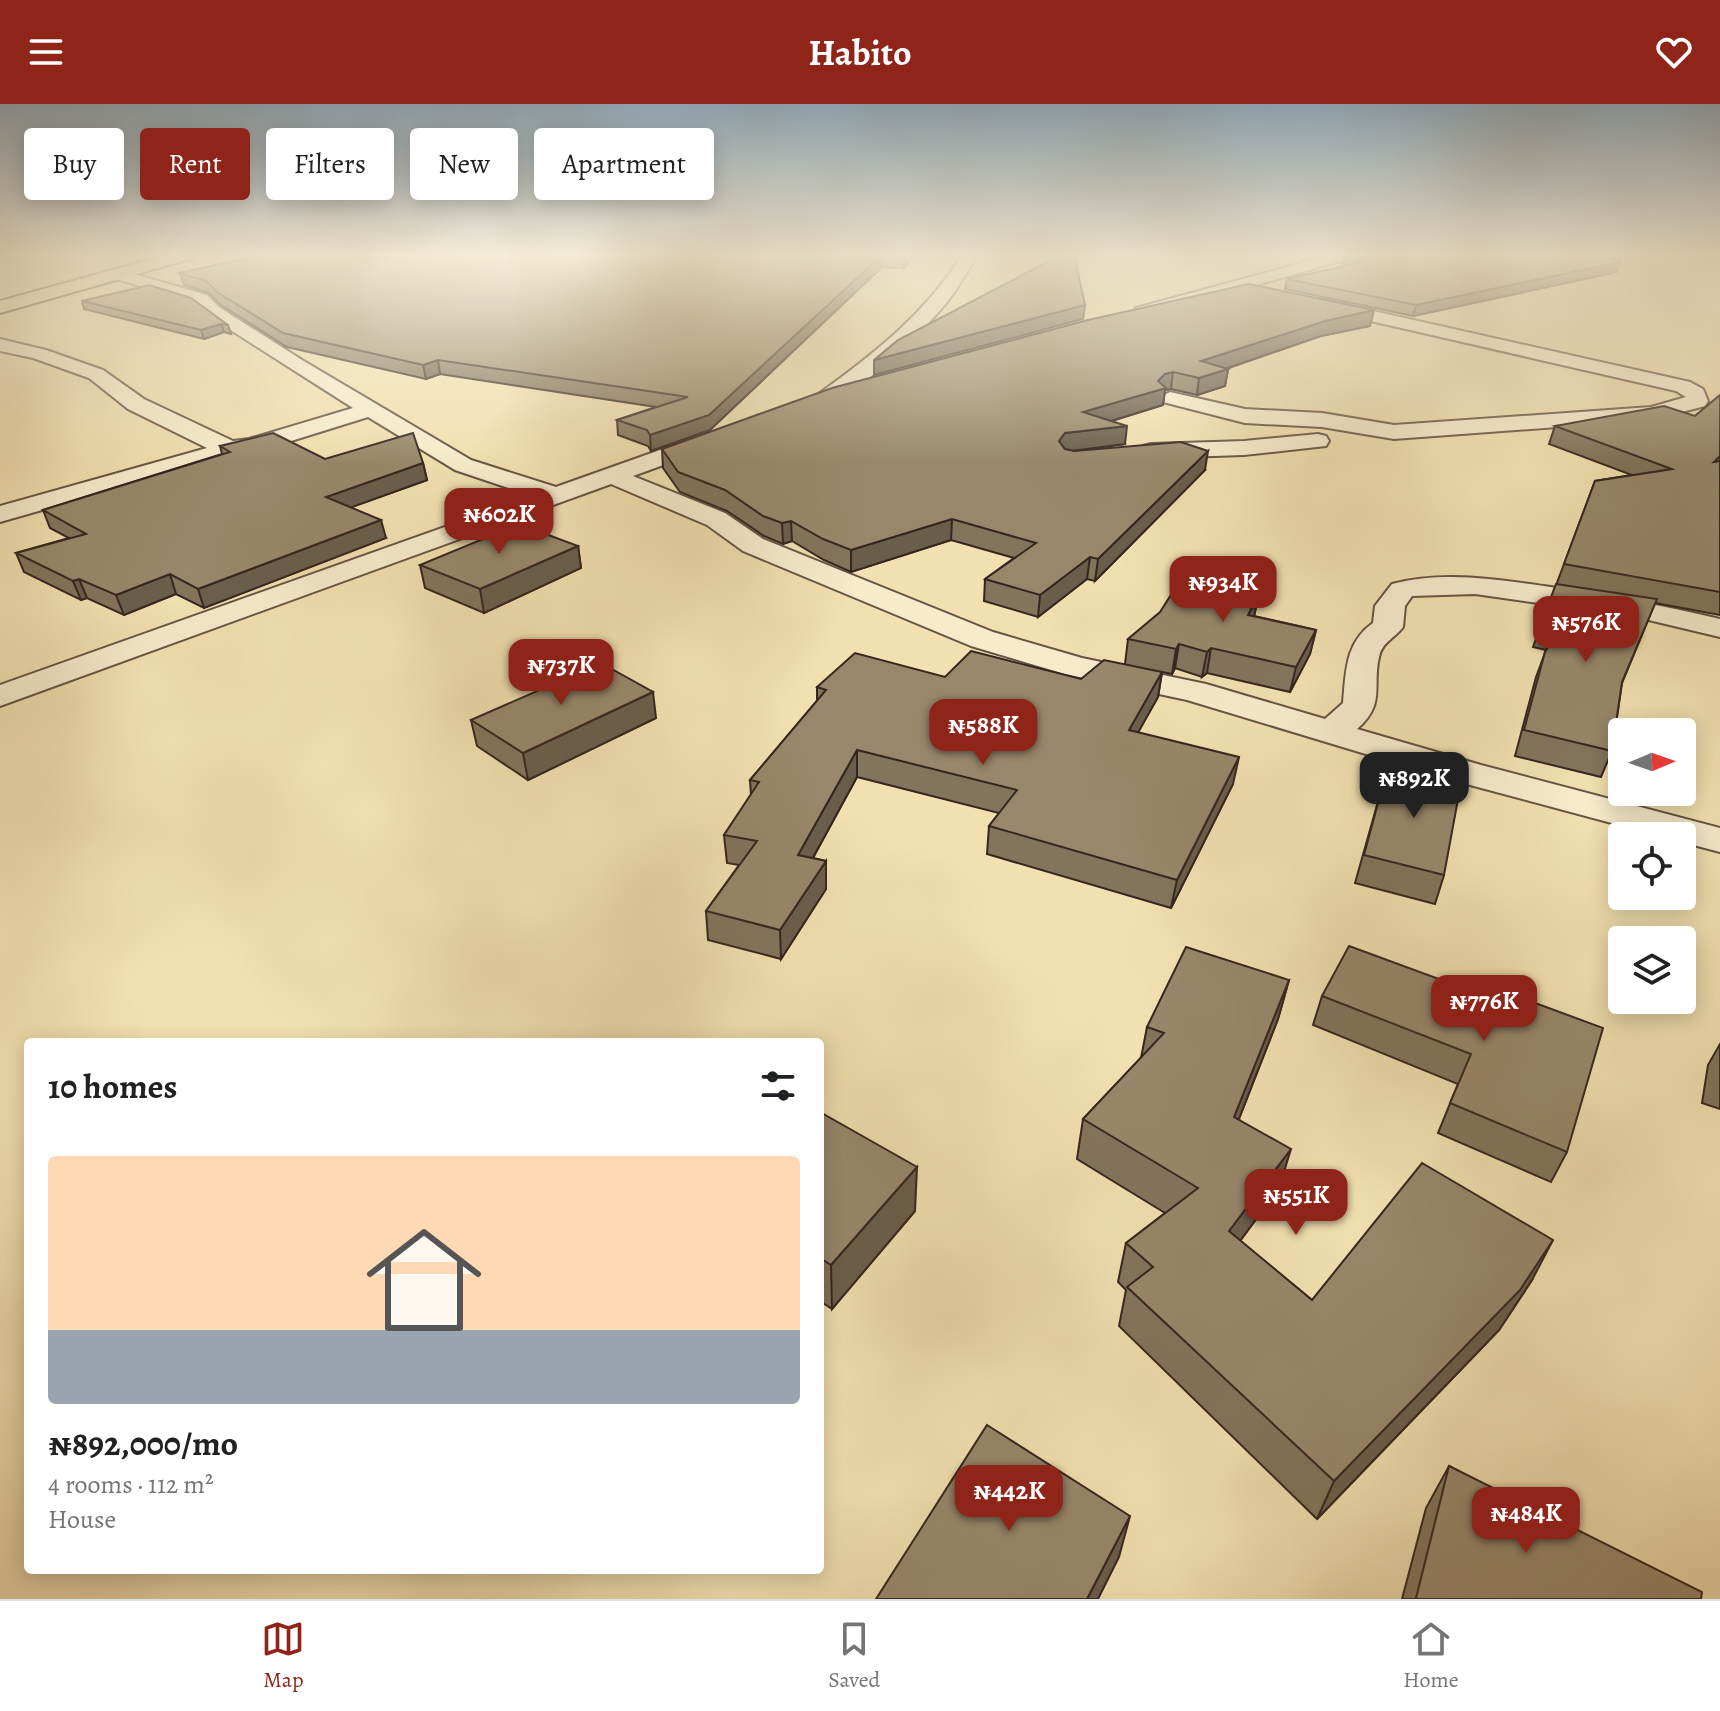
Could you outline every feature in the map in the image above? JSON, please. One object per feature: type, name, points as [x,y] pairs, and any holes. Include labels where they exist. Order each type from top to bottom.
[{"type":"street","points":[[233,324],[368,410],[463,465],[556,495]]},
{"type":"street","points":[[824,399],[890,352],[919,324]]},
{"type":"street","points":[[1127,452],[1244,448],[1394,432],[1652,413],[1697,401],[1696,393],[1683,386],[1411,324]]},
{"type":"street","points":[[1427,327],[1432,324]]},
{"type":"street","points":[[0,345],[39,354],[96,374],[136,404],[219,445],[233,448]]},
{"type":"street","points":[[798,409],[882,383]]},
{"type":"street","points":[[1170,398],[1245,416],[1322,420],[1394,432]]},
{"type":"street","points":[[0,514],[233,448],[251,446],[368,410]]},
{"type":"street","points":[[0,696],[732,433]]},
{"type":"street","points":[[610,475],[716,519],[753,545],[982,639],[1076,667],[1194,691],[1468,773],[1720,840]]},
{"type":"street","points":[[1330,732],[1349,718],[1360,704],[1363,657],[1371,639],[1388,627],[1390,606],[1402,590],[1420,586],[1475,585],[1636,608],[1720,628]]},
{"type":"building","points":[[175,324],[226,324],[228,325],[221,324],[201,330]]},
{"type":"building","points":[[268,324],[808,324],[709,415],[650,435],[647,430],[617,420],[688,397],[438,360],[423,365],[283,333]]},
{"type":"building","points":[[929,324],[1013,324],[874,360],[898,340]]},
{"type":"building","points":[[1074,324],[1316,324],[1201,361],[1228,369],[1199,378],[1173,372],[1165,374],[1158,381],[1166,388],[1083,412],[1127,426],[1065,433],[1059,441],[1065,449],[1074,451],[1181,442],[1208,451],[1098,559],[1090,557],[1040,595],[985,579],[1036,543],[952,519],[851,550],[791,521],[782,523],[763,516],[725,490],[678,472],[662,449],[832,388]]},
{"type":"building","points":[[1720,395],[1720,456],[1714,462],[1720,461],[1720,592],[1564,564],[1595,481],[1672,469],[1555,426],[1664,406],[1695,416]]},
{"type":"building","points":[[273,433],[325,459],[413,433],[423,463],[326,497],[381,520],[198,589],[170,574],[116,595],[79,579],[73,581],[16,553],[86,534],[43,510],[230,452],[220,446]]},
{"type":"building","points":[[519,524],[578,546],[480,589],[420,565]]},
{"type":"building","points":[[1220,562],[1225,565],[1214,585],[1259,593],[1248,615],[1316,630],[1296,667],[1211,648],[1207,652],[1179,644],[1176,649],[1128,639],[1160,612],[1181,579],[1197,582]]},
{"type":"building","points":[[1556,584],[1657,599],[1622,682],[1617,718],[1608,718],[1608,750],[1524,730],[1545,652],[1559,627],[1541,623]]},
{"type":"building","points":[[971,651],[1081,679],[1104,660],[1162,672],[1129,730],[1239,757],[1177,880],[989,826],[1017,790],[857,750],[798,855],[826,861],[780,930],[706,911],[757,841],[724,835],[759,782],[750,780],[826,690],[817,687],[855,653],[945,677]]},
{"type":"building","points":[[601,663],[653,692],[523,753],[471,720]]},
{"type":"building","points":[[1388,766],[1461,783],[1444,875],[1364,855]]},
{"type":"building","points":[[1349,946],[1493,999],[1497,989],[1603,1028],[1567,1152],[1450,1103],[1471,1054],[1322,996]]},
{"type":"building","points":[[1186,947],[1289,980],[1234,1117],[1291,1149],[1229,1231],[1312,1300],[1422,1163],[1553,1240],[1520,1290],[1334,1481],[1127,1287],[1153,1267],[1126,1243],[1198,1188],[1083,1119],[1164,1033],[1147,1027]]},
{"type":"building","points":[[824,1114],[917,1167],[831,1265],[824,1261]]},
{"type":"building","points":[[987,1425],[1130,1516],[1087,1599],[876,1599]]},
{"type":"building","points":[[1449,1466],[1702,1592],[1701,1599],[1416,1598]]}]
